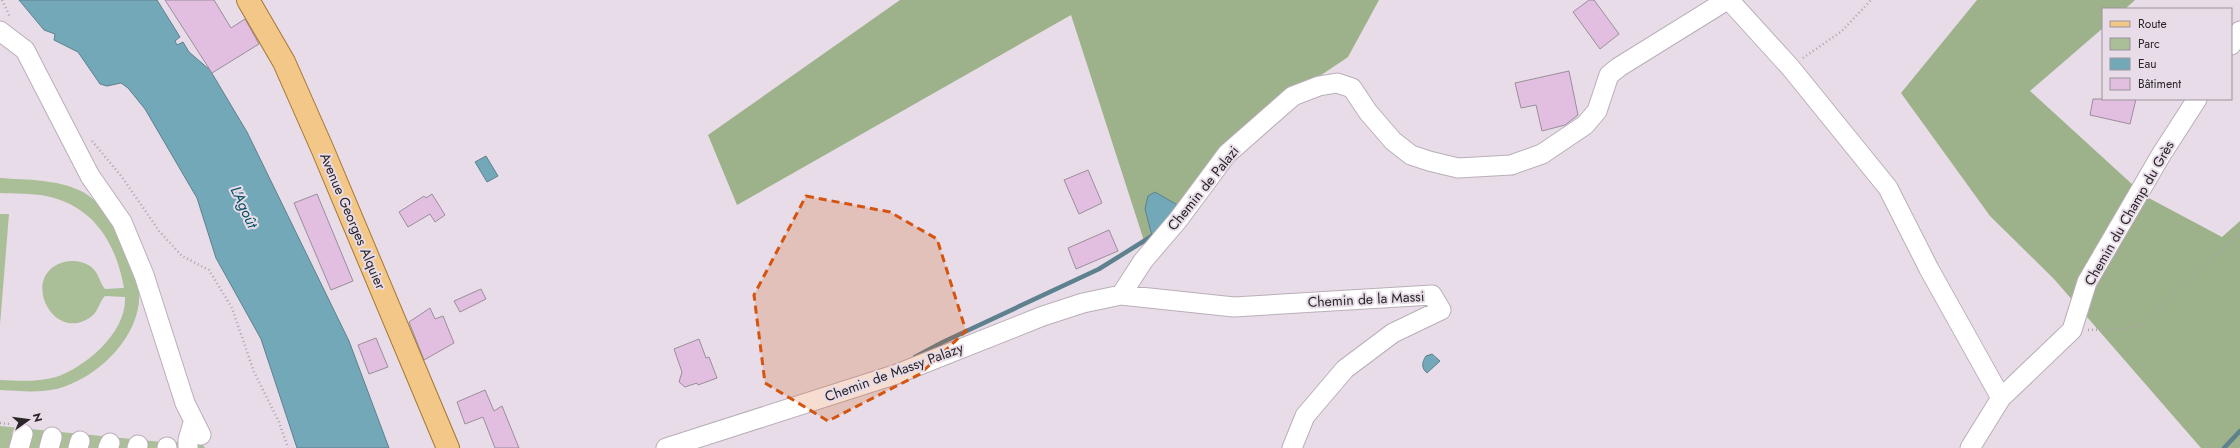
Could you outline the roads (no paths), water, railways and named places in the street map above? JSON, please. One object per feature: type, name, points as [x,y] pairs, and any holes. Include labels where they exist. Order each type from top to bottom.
[{"type":"main road","name":"Avenue Georges Alquier","points":[[248,0],[284,62],[319,141],[448,448]]},
{"type":"street","points":[[1728,0],[1790,67],[1888,188],[1929,269],[2001,398],[1970,448]]},
{"type":"street","name":"Chemin de Palazi","points":[[1121,295],[1147,256],[1178,220],[1227,154],[1293,96],[1320,86],[1337,83],[1352,88],[1368,112],[1393,141],[1412,155],[1429,162],[1458,168],[1511,165],[1542,154],[1585,125],[1597,111],[1609,75],[1728,0]]},
{"type":"street","points":[[0,31],[25,50],[90,176],[122,222],[144,275],[194,435]]},
{"type":"street","points":[[2232,43],[2240,31]]},
{"type":"street","name":"Chemin du Champ du Grès","points":[[2001,398],[2070,333],[2087,282],[2161,156],[2196,100]]},
{"type":"street","name":"Chemin de Massy Palazy","points":[[666,448],[897,374],[1042,316],[1084,303],[1121,295]]},
{"type":"street","name":"Chemin de la Massi","points":[[1121,295],[1234,307],[1432,295],[1441,310],[1393,333],[1345,369],[1305,416],[1292,448]]},
{"type":"water","name":"L'Agoût","points":[[19,0],[157,0],[180,37],[175,41],[177,45],[183,42],[189,52],[210,70],[247,132],[349,341],[389,448],[297,448],[261,339],[216,258],[197,198],[145,109],[128,88],[121,83],[107,86],[100,84],[78,52],[54,40],[55,34],[44,30]]},
{"type":"water","points":[[486,156],[498,176],[487,182],[475,162]]},
{"type":"water","points":[[1155,192],[1181,207],[1152,236],[1145,209],[1148,196]]},
{"type":"water","points":[[1432,354],[1440,361],[1427,373],[1423,367],[1423,363],[1426,356]]},
{"type":"waterway","points":[[915,357],[943,342],[1099,269],[1152,236]]},
{"type":"waterway","points":[[2224,448],[2240,431]]}]
